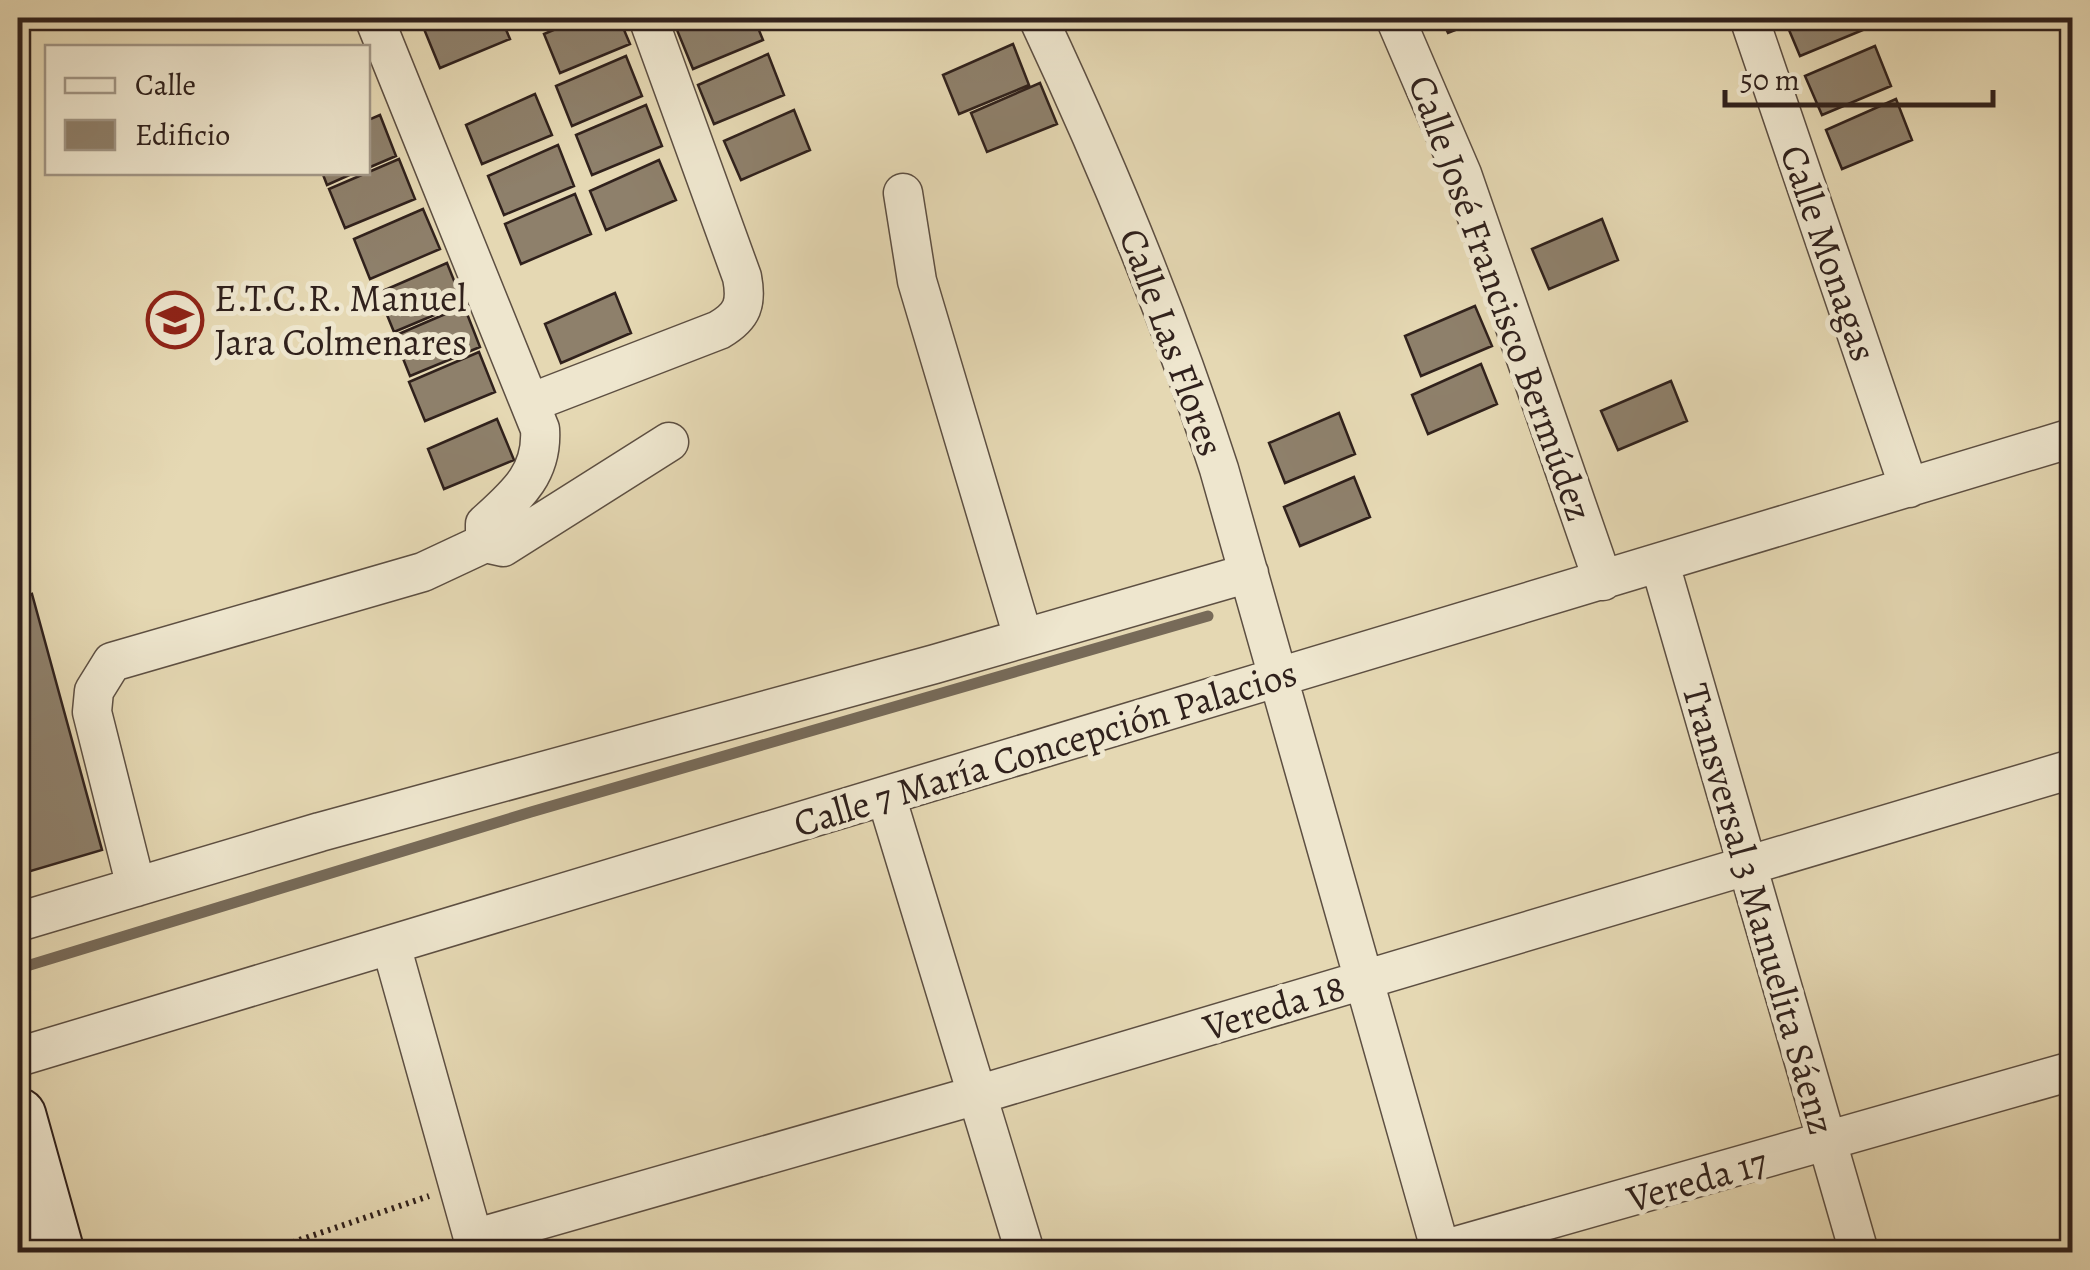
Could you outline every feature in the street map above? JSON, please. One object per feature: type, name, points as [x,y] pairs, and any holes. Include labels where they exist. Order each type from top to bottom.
[{"type":"street","points":[[374,18],[530,403],[542,450],[526,486],[485,524],[485,543]]},
{"type":"street","points":[[530,403],[718,330],[742,311],[746,298],[742,277],[648,18]]},
{"type":"street","name":"Calle Las Flores","points":[[1038,18],[1104,162],[1182,352],[1249,573],[1439,1252]]},
{"type":"street","name":"Calle José Francisco Bermúdez","points":[[1395,18],[1462,174],[1603,581]]},
{"type":"street","name":"Calle Monagas","points":[[1749,18],[1909,488]]},
{"type":"street","points":[[903,193],[918,281],[1023,637]]},
{"type":"street","name":"Calle 7 María Concepción Palacios","points":[[18,1057],[2072,438]]},
{"type":"street","points":[[136,887],[92,712],[100,674],[112,662],[423,572],[485,543],[502,547],[669,442]]},
{"type":"street","name":"Transversal 3 Manuelita Sáenz","points":[[1660,564],[1859,1252]]},
{"type":"street","points":[[18,922],[1249,573]]},
{"type":"street","name":"Vereda 18","points":[[475,1246],[2072,769]]},
{"type":"street","points":[[886,796],[1025,1252]]},
{"type":"street","points":[[391,946],[475,1246]]},
{"type":"street","name":"Vereda 17","points":[[1439,1252],[2072,1071]]},
{"type":"street","points":[[18,1116],[56,1252]]},
{"type":"path","points":[[264,1252],[458,1186]]},
{"type":"building","points":[[254,18],[285,18],[259,29]]},
{"type":"building","points":[[450,18],[501,18],[510,39],[440,68],[424,29]]},
{"type":"building","points":[[582,18],[619,18],[630,44],[560,73],[544,34]]},
{"type":"building","points":[[705,18],[754,18],[763,40],[693,69],[677,30]]},
{"type":"building","points":[[1441,18],[1486,18],[1448,33]]},
{"type":"building","points":[[1784,18],[1866,18],[1870,27],[1800,56]]},
{"type":"building","points":[[1013,44],[1029,85],[959,114],[943,75]]},
{"type":"building","points":[[1875,46],[1891,86],[1822,115],[1805,76]]},
{"type":"building","points":[[768,54],[784,95],[714,124],[698,85]]},
{"type":"building","points":[[626,56],[642,96],[572,126],[556,86]]},
{"type":"building","points":[[1040,83],[1057,124],[987,152],[971,113]]},
{"type":"building","points":[[535,94],[552,135],[482,164],[466,125]]},
{"type":"building","points":[[1896,99],[1912,140],[1842,169],[1826,130]]},
{"type":"building","points":[[646,105],[662,146],[592,175],[576,135]]},
{"type":"building","points":[[794,110],[810,150],[741,180],[724,141]]},
{"type":"building","points":[[380,115],[396,156],[370,167],[370,119]]},
{"type":"building","points":[[558,145],[574,186],[504,215],[488,176]]},
{"type":"building","points":[[399,159],[415,199],[345,228],[329,189],[370,175],[370,171]]},
{"type":"building","points":[[659,160],[676,200],[606,230],[590,191]]},
{"type":"building","points":[[323,175],[349,175],[327,185]]},
{"type":"building","points":[[575,194],[591,234],[521,264],[505,224]]},
{"type":"building","points":[[423,209],[440,249],[370,279],[354,239]]},
{"type":"building","points":[[1602,219],[1618,260],[1549,289],[1532,249]]},
{"type":"building","points":[[447,263],[463,303],[394,332],[378,293]]},
{"type":"building","points":[[615,293],[631,333],[561,363],[545,324]]},
{"type":"building","points":[[464,306],[480,347],[410,376],[394,336]]},
{"type":"building","points":[[1475,306],[1492,346],[1421,376],[1405,336]]},
{"type":"building","points":[[479,352],[495,392],[425,421],[409,382]]},
{"type":"building","points":[[1481,364],[1497,404],[1428,434],[1412,395]]},
{"type":"building","points":[[1671,381],[1687,421],[1618,450],[1601,411]]},
{"type":"building","points":[[1339,413],[1355,454],[1285,483],[1269,443]]},
{"type":"building","points":[[497,419],[514,460],[444,489],[428,449]]},
{"type":"building","points":[[1354,477],[1370,517],[1300,546],[1284,507]]},
{"type":"building","points":[[32,594],[102,850],[24,873],[18,850],[18,599]]},
{"type":"waterway","points":[[30,965],[531,812],[1208,616]]},
{"type":"place","name":"E.T.C.R. Manuel Jara Colmenares","points":[[175,320]]}]
